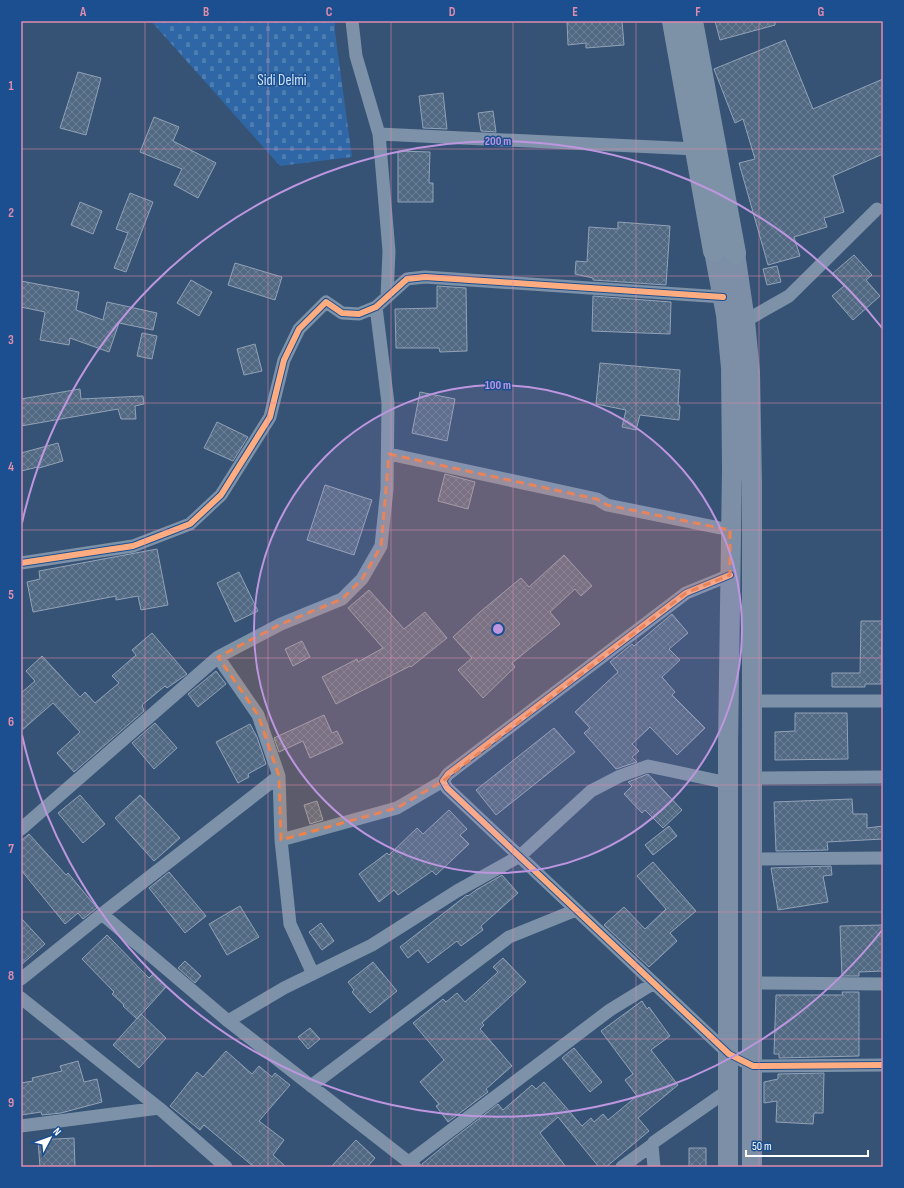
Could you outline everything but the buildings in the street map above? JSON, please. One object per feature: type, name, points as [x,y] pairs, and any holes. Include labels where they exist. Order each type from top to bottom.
[{"type":"highway","points":[[673,21],[696,150],[725,252]]},
{"type":"highway","points":[[692,21],[725,252]]},
{"type":"main road","points":[[725,252],[723,297],[731,368],[728,783],[728,1167]]},
{"type":"main road","points":[[725,252],[745,321],[750,372],[752,483],[753,858],[752,1167]]},
{"type":"street","points":[[352,21],[356,56],[379,134],[389,251],[387,297]]},
{"type":"street","points":[[379,134],[696,150]]},
{"type":"street","points":[[745,321],[789,296],[877,209]]},
{"type":"street","points":[[21,563],[133,546],[190,524],[221,495],[270,417],[284,360],[299,329],[326,302],[342,313],[359,314],[376,307],[407,279],[425,276],[723,297]]},
{"type":"street","points":[[21,829],[218,657],[281,624],[342,599],[362,578],[381,546],[389,454],[388,403],[376,307]]},
{"type":"street","points":[[389,454],[597,499],[607,505],[730,530]]},
{"type":"street","points":[[281,840],[397,808],[443,781],[448,774],[686,593],[730,575]]},
{"type":"street","points":[[218,657],[258,715],[279,776],[281,840],[290,924],[313,974]]},
{"type":"street","points":[[752,701],[883,700]]},
{"type":"street","points":[[228,1021],[284,988],[372,945],[457,891],[520,856],[591,791],[620,776],[648,766],[728,783]]},
{"type":"street","points":[[21,979],[279,776]]},
{"type":"street","points":[[752,778],[883,777]]},
{"type":"street","points":[[443,781],[447,788],[729,1054],[753,1066],[883,1065]]},
{"type":"street","points":[[753,858],[883,858]]},
{"type":"street","points":[[311,1086],[509,937],[576,910]]},
{"type":"street","points":[[102,914],[228,1021],[412,1165],[610,1010],[654,983]]},
{"type":"street","points":[[753,983],[883,984]]},
{"type":"street","points":[[21,998],[159,1108],[226,1167]]},
{"type":"street","points":[[622,1167],[727,1091]]},
{"type":"street","points":[[21,1126],[159,1108]]},
{"type":"street","points":[[652,1145],[654,1167]]},
{"type":"highlighted area","points":[[389,454],[597,499],[607,505],[730,530],[730,575],[686,593],[443,781],[397,808],[281,840],[279,776],[258,715],[218,657],[281,624],[342,599],[362,579],[381,546]]},
{"type":"green space","name":"Sidi Delmi","points":[[151,21],[335,21],[335,32],[352,157],[280,166]]},
{"type":"cycle path","points":[[21,563],[133,546],[190,524],[221,495],[270,417],[284,360],[299,329],[326,302],[342,313],[359,314],[376,307],[407,279],[425,277],[723,297]]},
{"type":"cycle path","points":[[730,575],[686,593],[448,774],[443,781],[447,788],[729,1054],[753,1066],[883,1065]]}]
